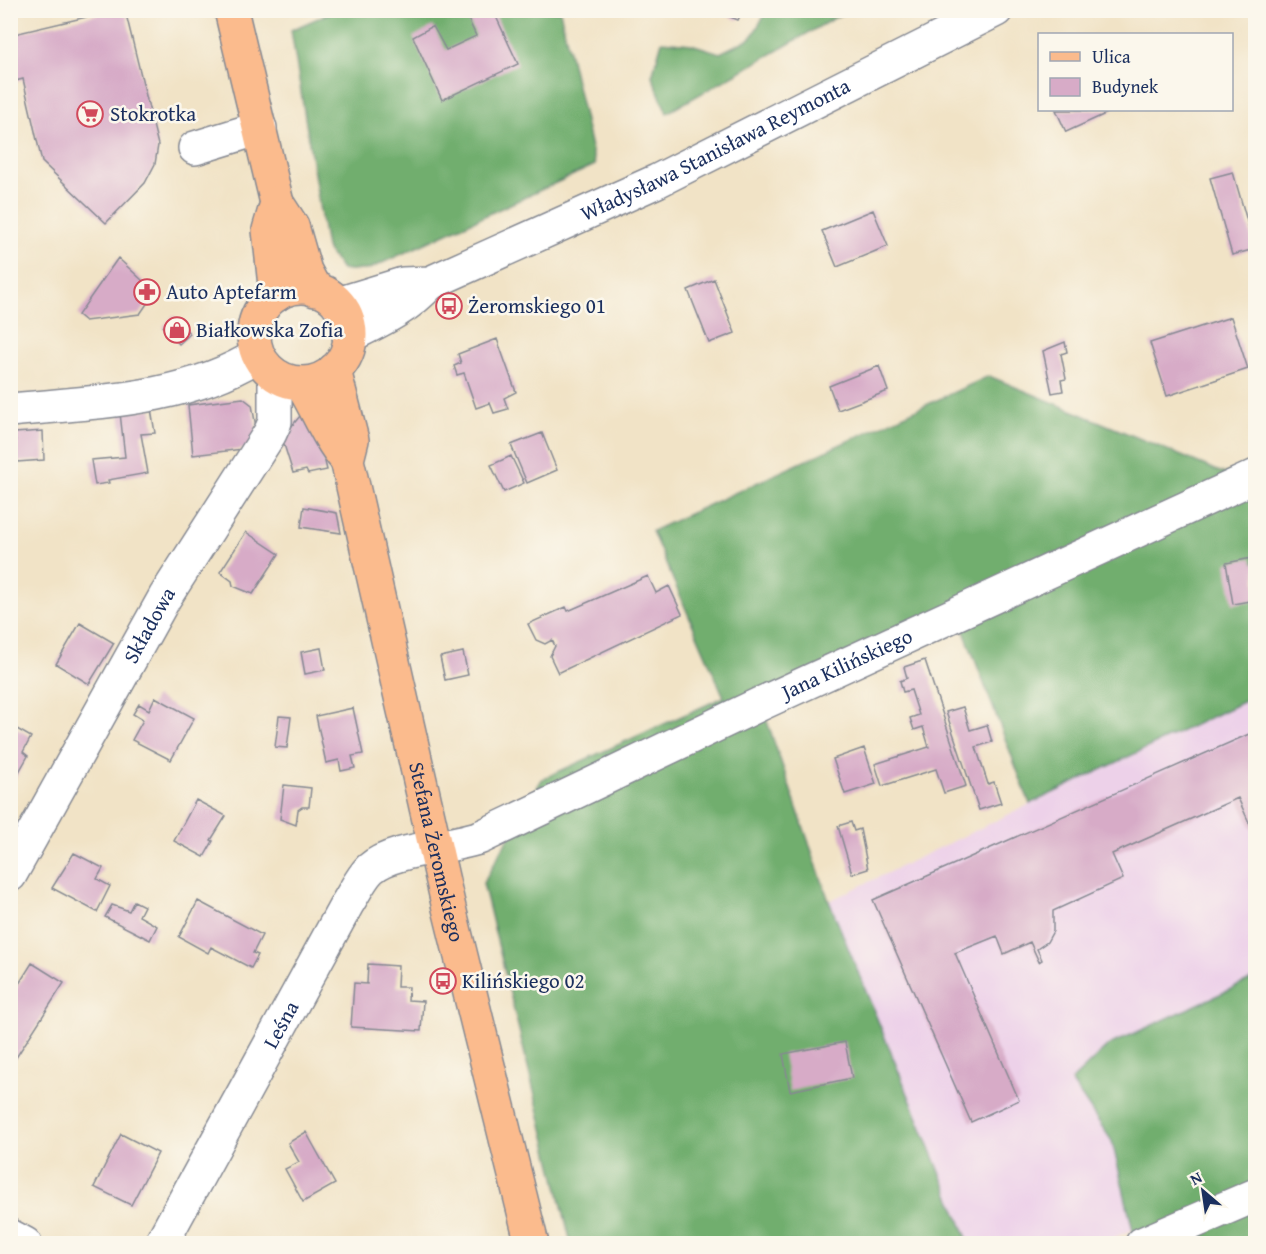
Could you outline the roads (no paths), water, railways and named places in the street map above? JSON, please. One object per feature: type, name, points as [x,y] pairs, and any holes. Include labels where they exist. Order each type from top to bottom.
[{"type":"main road","points":[[231,10],[277,203],[292,226],[305,271],[345,316],[349,336],[345,356],[327,376],[278,371],[254,328],[266,304],[276,295],[295,288],[327,297]]},
{"type":"main road","points":[[276,295],[269,230],[277,203]]},
{"type":"main road","name":"Stefana Żeromskiego","points":[[334,370],[352,440],[347,460],[464,969],[532,1244]]},
{"type":"main road","name":"Stefana Żeromskiego","points":[[278,371],[319,411],[334,446],[347,460]]},
{"type":"street","name":"Władysława Stanisława Reymonta","points":[[327,297],[403,284],[430,283],[657,181],[996,10]]},
{"type":"street","points":[[195,148],[260,128]]},
{"type":"street","name":"Władysława Stanisława Reymonta","points":[[349,336],[384,319],[416,299],[430,283]]},
{"type":"street","points":[[10,410],[149,394],[203,382],[278,371]]},
{"type":"street","name":"Składowa","points":[[10,875],[165,597],[270,433],[275,422],[278,371]]},
{"type":"street","name":"Jana Kilińskiego","points":[[437,848],[481,837],[781,694],[1256,476]]},
{"type":"street","name":"Leśna","points":[[161,1244],[347,904],[368,871],[392,857],[437,848]]},
{"type":"street","points":[[1142,1244],[1256,1195]]},
{"type":"street","points":[[10,1236],[25,1244]]},
{"type":"place","name":"Stokrotka","points":[[90,114]]},
{"type":"place","name":"Auto Aptefarm","points":[[147,292]]},
{"type":"place","name":"Żeromskiego 01","points":[[449,306]]},
{"type":"place","name":"Białkowska Zofia","points":[[177,330]]},
{"type":"place","name":"Kilińskiego 02","points":[[443,981]]}]
